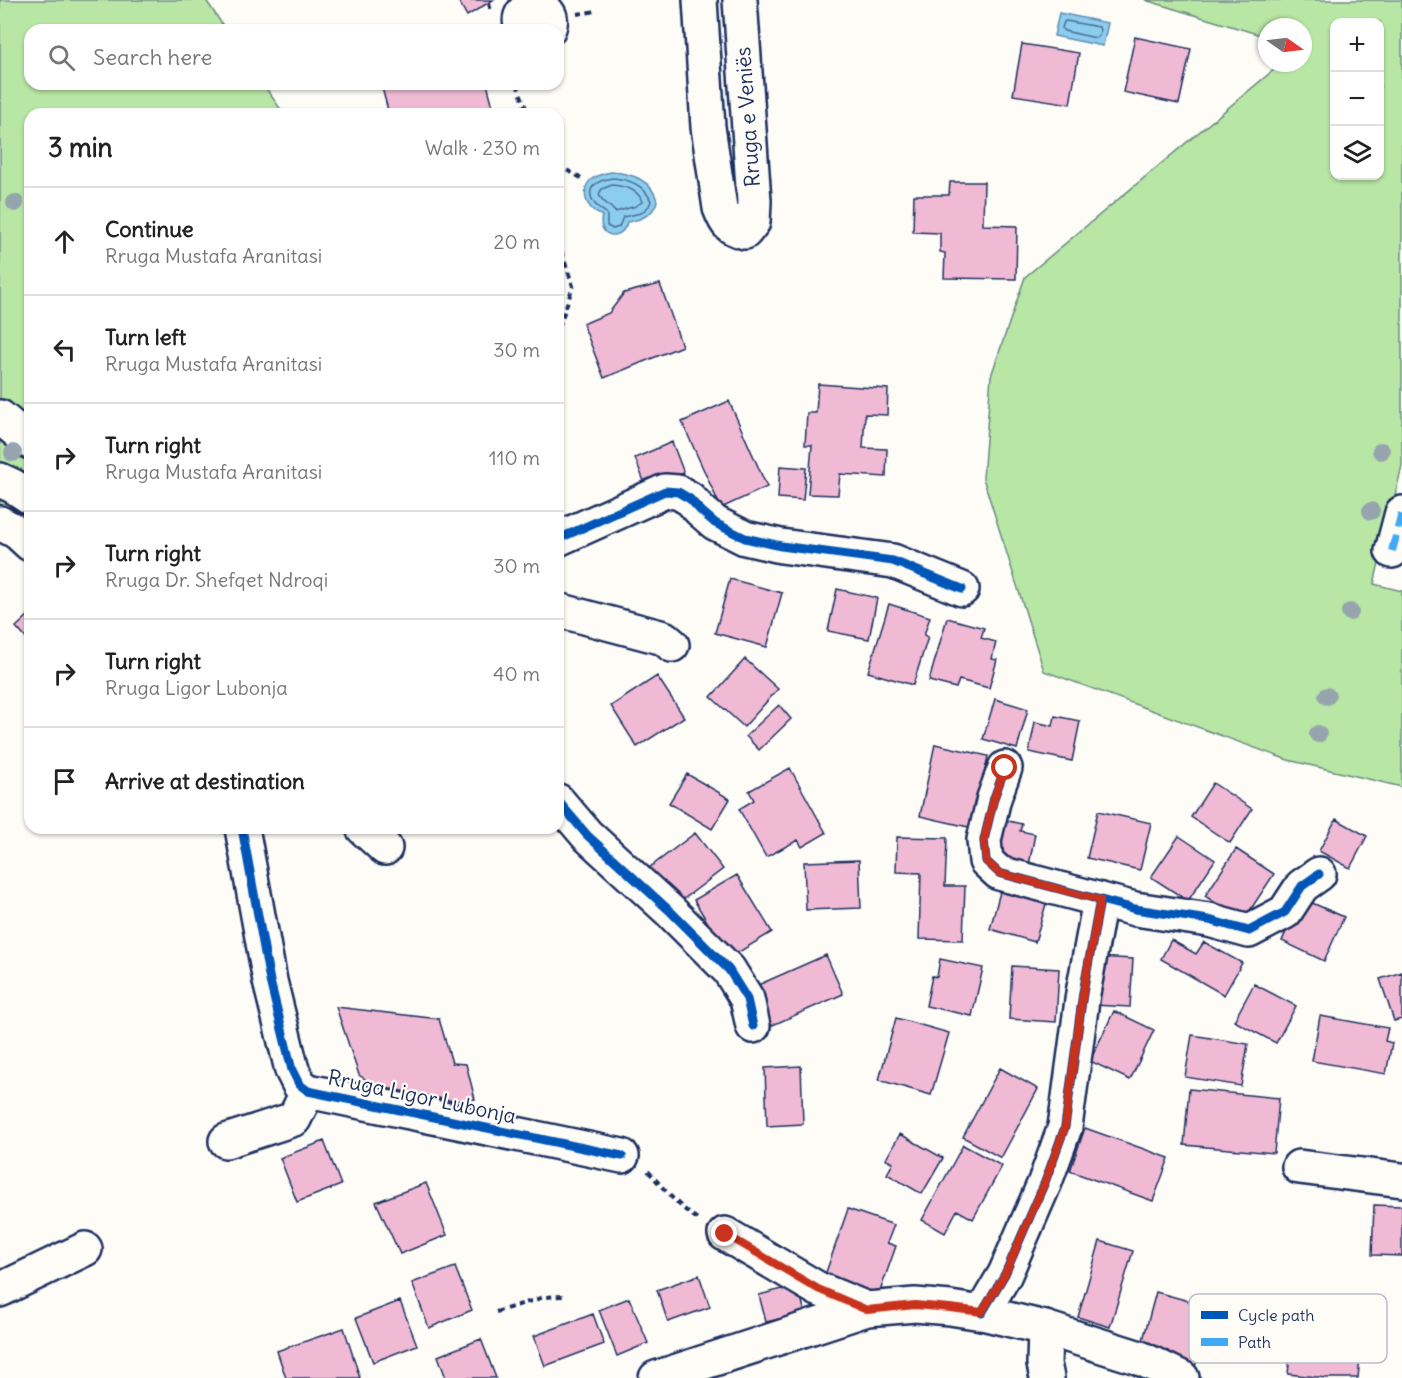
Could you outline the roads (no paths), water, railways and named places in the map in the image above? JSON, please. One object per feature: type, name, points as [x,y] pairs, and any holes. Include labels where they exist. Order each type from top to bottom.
[{"type":"street","name":"Rruga e Veniës","points":[[700,0],[708,127],[720,208],[725,221],[733,229],[745,232],[753,222],[754,201],[740,0]]},
{"type":"street","points":[[0,417],[24,437]]},
{"type":"street","points":[[0,480],[24,494]]},
{"type":"street","points":[[564,536],[665,491],[678,492],[690,499],[715,523],[745,538],[781,546],[892,561],[962,589]]},
{"type":"street","points":[[1392,551],[1402,516]]},
{"type":"street","points":[[0,523],[24,538]]},
{"type":"street","points":[[564,612],[664,638],[672,645]]},
{"type":"street","points":[[1005,768],[994,798],[984,840],[986,861],[999,873],[1135,909],[1209,920],[1249,931],[1285,912],[1302,886],[1319,874]]},
{"type":"street","points":[[564,808],[587,835],[671,912],[729,970],[747,999],[753,1026]]},
{"type":"street","name":"Rruga Ligor Lubonja","points":[[243,834],[270,981],[292,1070],[298,1084],[308,1091],[622,1156]]},
{"type":"street","points":[[982,1312],[1005,1274],[1045,1182],[1065,1127],[1083,993],[1100,900]]},
{"type":"street","points":[[226,1141],[294,1119],[308,1091]]},
{"type":"street","points":[[1299,1167],[1402,1180]]},
{"type":"street","points":[[725,1234],[818,1289],[867,1310]]},
{"type":"street","points":[[0,1290],[85,1250]]},
{"type":"street","points":[[656,1378],[867,1310],[915,1305],[982,1312],[1044,1328],[1140,1358],[1182,1378]]},
{"type":"street","points":[[1044,1328],[1044,1364],[1047,1378]]},
{"type":"water","points":[[1059,13],[1108,23],[1103,46],[1054,36]]},
{"type":"water","points":[[611,172],[640,179],[651,188],[657,201],[650,213],[627,222],[624,229],[615,235],[606,233],[603,229],[602,216],[590,207],[585,193],[591,180]]}]
